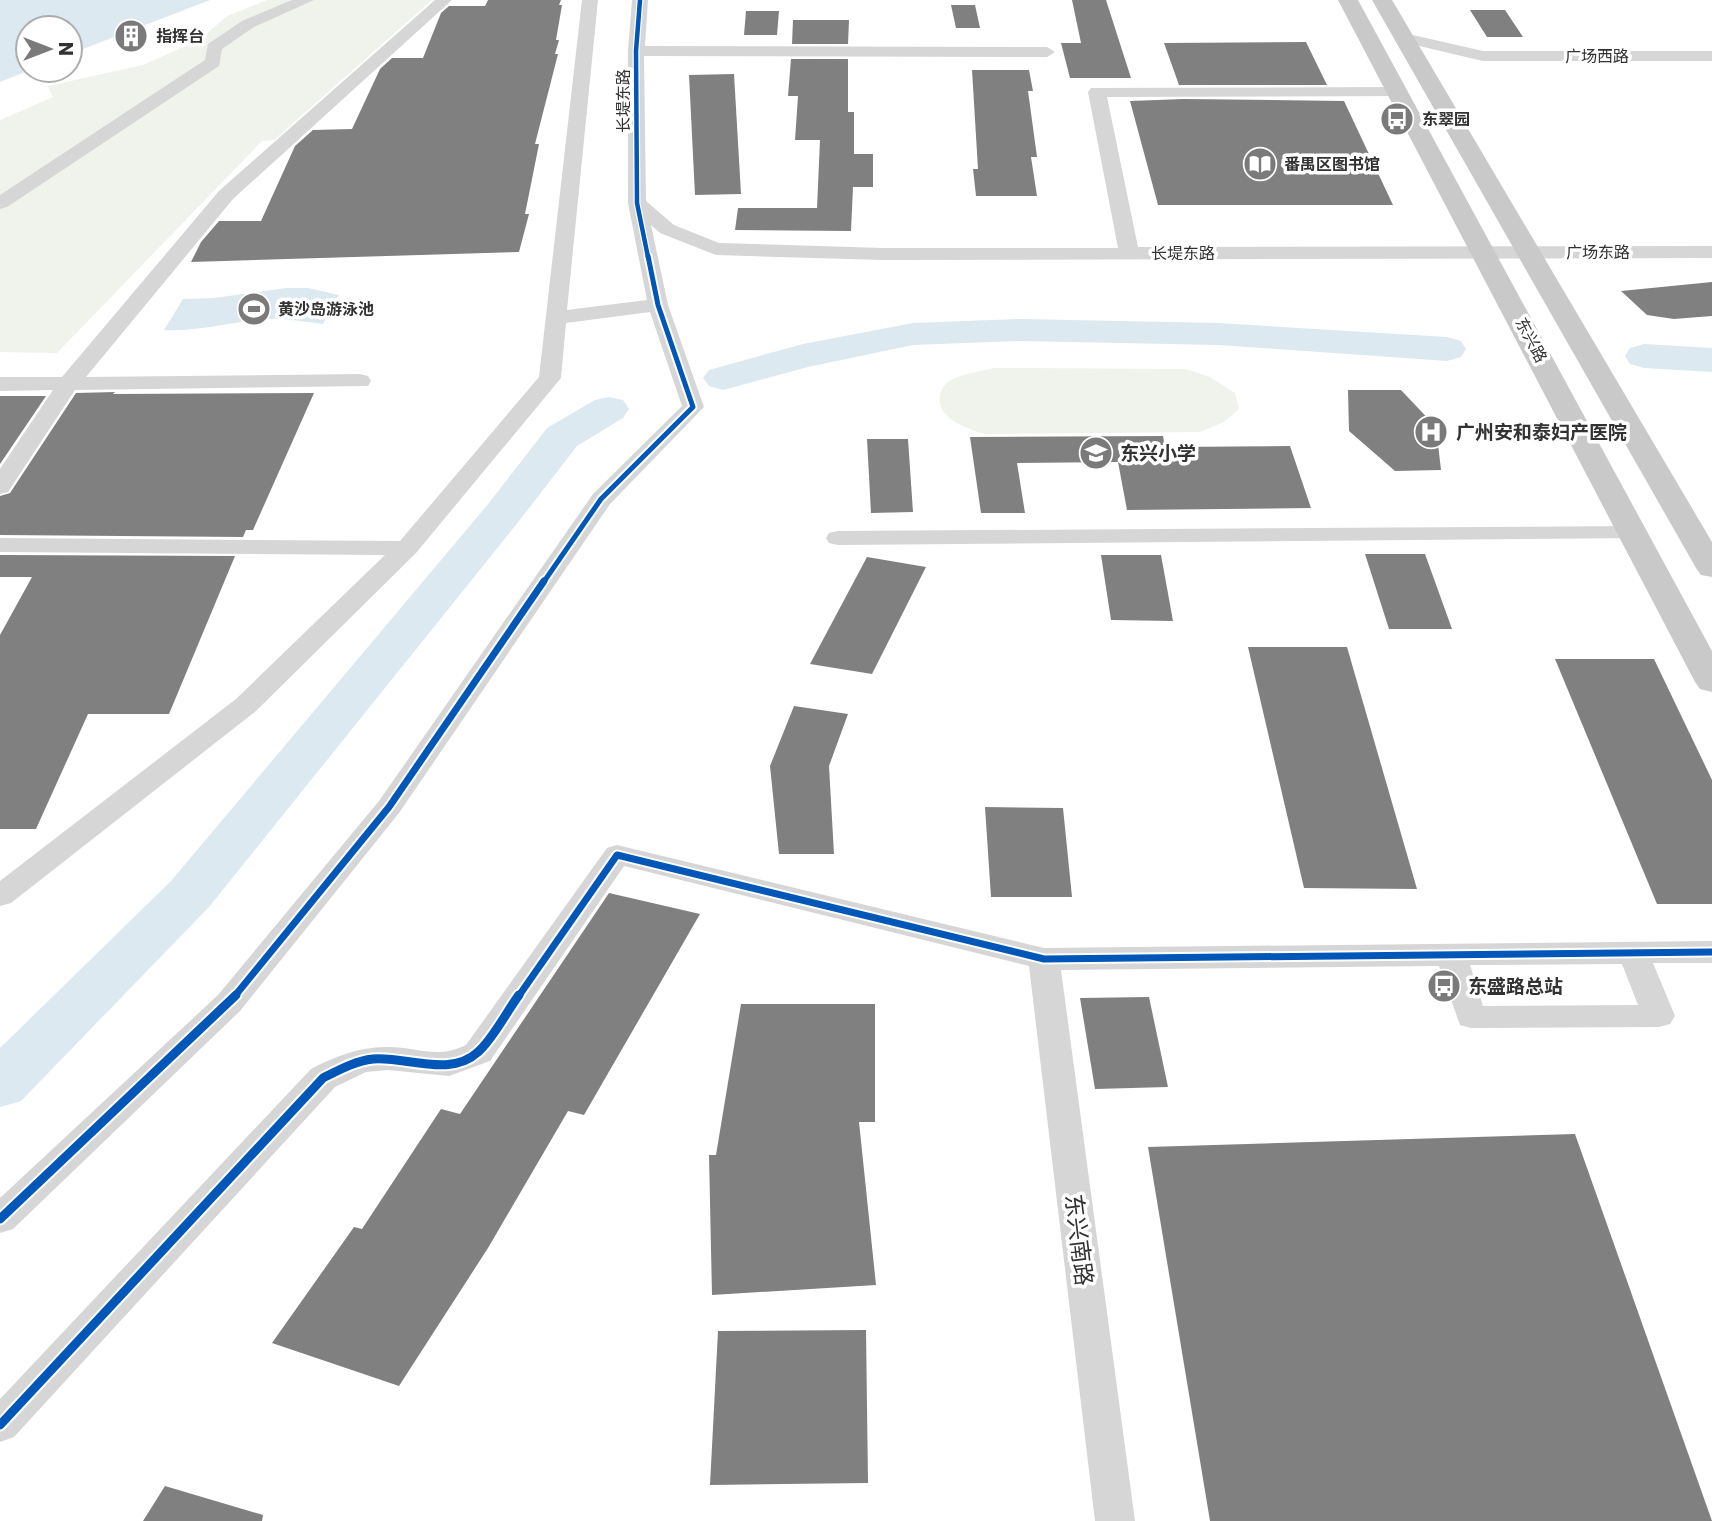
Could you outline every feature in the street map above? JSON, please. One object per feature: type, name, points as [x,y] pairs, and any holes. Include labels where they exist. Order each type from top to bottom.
[{"type":"main road","name":"东兴路","points":[[1348,0],[1712,682]]},
{"type":"main road","points":[[1382,0],[1712,568]]},
{"type":"street","points":[[0,204],[213,62],[214,47],[248,24],[306,0]]},
{"type":"street","points":[[0,487],[68,384],[226,195],[444,0]]},
{"type":"street","points":[[0,895],[246,705],[407,548],[550,378],[590,0]]},
{"type":"street","name":"长堤东路","points":[[640,0],[636,51],[637,203],[667,229],[716,249],[883,254],[1484,251]]},
{"type":"street","points":[[1404,37],[1483,57]]},
{"type":"street","points":[[636,51],[1047,52]]},
{"type":"street","name":"广场西路","points":[[1483,57],[1712,56]]},
{"type":"street","points":[[1426,75],[1483,57]]},
{"type":"street","points":[[1129,253],[1097,92],[1397,92]]},
{"type":"street","points":[[0,1219],[229,1003],[389,807],[601,499],[693,407],[658,305],[637,203]]},
{"type":"street","points":[[647,251],[716,249]]},
{"type":"street","name":"广场东路","points":[[1484,251],[1712,252]]},
{"type":"street","points":[[556,317],[658,305]]},
{"type":"street","points":[[0,384],[360,382]]},
{"type":"street","points":[[838,538],[1633,533]]},
{"type":"street","points":[[0,545],[407,548]]},
{"type":"street","points":[[0,1425],[323,1078],[348,1065],[373,1059],[406,1061],[433,1067],[460,1063],[478,1053],[617,855],[1044,959],[1712,952]]},
{"type":"street","points":[[1451,954],[1471,1017],[1659,1016],[1633,953]]},
{"type":"street","name":"东兴南路","points":[[1044,959],[1115,1521]]},
{"type":"shaded area","points":[[0,0],[210,0],[84,49],[84,14],[14,14],[14,76],[0,82]]},
{"type":"shaded area","points":[[267,0],[432,0],[274,140],[262,141],[57,353],[0,352],[0,120],[53,97],[48,86],[84,84],[84,78],[143,65],[199,40],[227,16]]},
{"type":"shaded area","name":"黄沙岛游泳池","points":[[286,288],[308,288],[339,295],[323,324],[268,319],[164,330],[183,299],[214,298]]},
{"type":"shaded area","points":[[995,368],[1186,369],[1210,377],[1235,393],[1239,409],[1224,422],[1200,432],[985,434],[962,426],[943,411],[940,404],[941,393],[950,380]]},
{"type":"building","points":[[488,0],[561,0],[559,5],[562,5],[556,40],[559,40],[555,54],[558,54],[535,144],[539,144],[525,214],[529,214],[519,252],[191,262],[201,242],[219,221],[261,221],[295,146],[313,130],[352,129],[380,69],[392,58],[423,58],[441,13],[449,6],[485,6]]},
{"type":"building","points":[[1072,0],[1106,0],[1131,78],[1070,78],[1061,43],[1081,43]]},
{"type":"building","points":[[951,5],[975,5],[980,28],[956,28]]},
{"type":"building","points":[[1470,10],[1505,10],[1523,37],[1487,37]]},
{"type":"building","points":[[746,11],[779,11],[777,35],[744,35]]},
{"type":"building","points":[[793,20],[849,20],[848,44],[792,44]]},
{"type":"building","points":[[1306,42],[1327,85],[1179,85],[1164,43]]},
{"type":"building","points":[[791,59],[848,59],[848,112],[854,112],[854,154],[873,154],[873,187],[853,187],[851,231],[735,230],[738,208],[817,208],[820,140],[795,140],[798,96],[788,96]]},
{"type":"building","points":[[972,70],[1029,70],[1033,91],[1028,91],[1037,157],[1031,157],[1037,196],[976,196],[973,169],[978,169]]},
{"type":"building","points":[[734,74],[741,194],[695,195],[689,75]]},
{"type":"building","name":"番禺区图书馆","points":[[1130,101],[1344,101],[1393,205],[1158,205]]},
{"type":"building","points":[[1712,282],[1712,316],[1674,319],[1647,315],[1621,291]]},
{"type":"building","points":[[1348,390],[1401,390],[1436,427],[1441,470],[1395,471],[1349,431]]},
{"type":"building","points":[[115,392],[113,394],[314,393],[253,530],[246,530],[243,537],[0,535],[0,496],[10,493],[76,393]]},
{"type":"building","points":[[0,396],[46,396],[0,464]]},
{"type":"building","points":[[1163,436],[1165,447],[1290,446],[1311,508],[1127,510],[1118,462],[1017,463],[1025,513],[981,513],[970,437]]},
{"type":"building","points":[[867,439],[908,439],[913,512],[871,513]]},
{"type":"building","points":[[1365,554],[1425,554],[1452,629],[1389,629]]},
{"type":"building","points":[[0,555],[235,556],[169,714],[88,714],[36,829],[0,829],[0,635],[32,577],[0,577]]},
{"type":"building","points":[[1101,555],[1161,555],[1173,621],[1111,620]]},
{"type":"building","points":[[867,557],[926,567],[872,674],[810,664]]},
{"type":"building","points":[[1248,647],[1347,647],[1417,889],[1304,888]]},
{"type":"building","points":[[1555,659],[1654,659],[1712,780],[1712,904],[1657,904]]},
{"type":"building","points":[[794,706],[848,714],[829,766],[834,854],[779,854],[770,766]]},
{"type":"building","points":[[985,807],[1063,808],[1072,897],[991,897]]},
{"type":"building","points":[[609,893],[700,914],[584,1115],[568,1111],[488,1248],[399,1386],[272,1343],[354,1227],[362,1229],[441,1109],[460,1114]]},
{"type":"building","points":[[1149,997],[1168,1087],[1095,1089],[1080,998]]},
{"type":"building","points":[[741,1004],[875,1004],[875,1122],[859,1122],[876,1285],[712,1295],[709,1155],[716,1155]]},
{"type":"building","points":[[1575,1134],[1712,1521],[1210,1521],[1148,1147]]},
{"type":"building","points":[[866,1330],[868,1483],[710,1485],[718,1331]]},
{"type":"building","points":[[165,1486],[263,1515],[262,1521],[143,1521]]},
{"type":"waterway","points":[[723,378],[803,356],[913,334],[1021,330],[1219,334],[1447,349]]},
{"type":"waterway","points":[[1644,356],[1712,360]]},
{"type":"waterway","points":[[0,1085],[190,894],[504,512],[562,437],[609,409]]},
{"type":"cycle path","points":[[0,1219],[229,1003],[389,807],[601,499],[693,407],[658,305],[637,203],[636,51],[640,0]]},
{"type":"cycle path","points":[[0,1425],[323,1078],[366,1060],[388,1058],[437,1065],[463,1061],[478,1053],[617,855],[1044,959],[1712,952]]},
{"type":"place","name":"指挥台","points":[[131,36]]},
{"type":"place","name":"东翠园","points":[[1397,119]]},
{"type":"place","name":"番禺区图书馆","points":[[1260,164]]},
{"type":"place","name":"黄沙岛游泳池","points":[[254,309]]},
{"type":"place","name":"广州安和泰妇产医院","points":[[1431,432]]},
{"type":"place","name":"东兴小学","points":[[1096,453]]},
{"type":"place","name":"东盛路总站","points":[[1444,986]]}]
